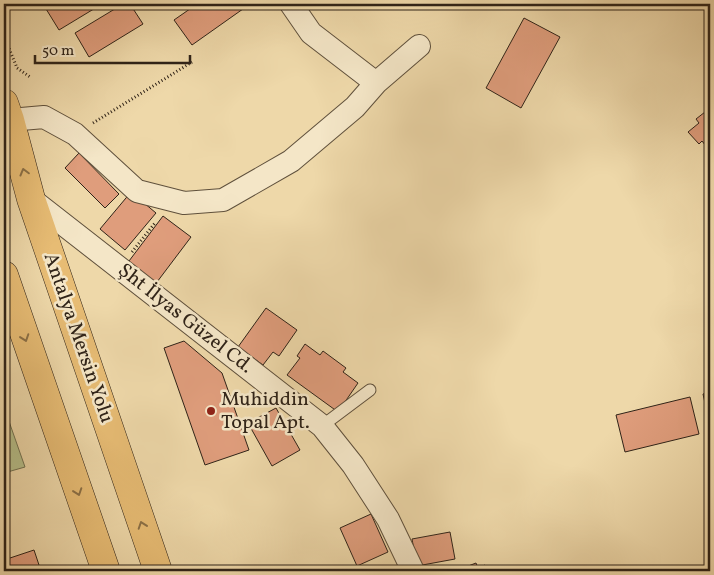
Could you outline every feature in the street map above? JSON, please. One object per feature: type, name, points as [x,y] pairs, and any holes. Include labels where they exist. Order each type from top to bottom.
[{"type":"highway","name":"Antalya Mersin Yolu","points":[[7,112],[31,199],[158,571]]},
{"type":"highway","points":[[4,275],[106,571]]},
{"type":"street","points":[[291,4],[311,33],[376,83]]},
{"type":"street","points":[[7,112],[44,117],[75,134],[137,191],[184,203],[224,200],[291,161],[355,107],[376,83],[419,46]]},
{"type":"street","name":"Şht İlyas Güzel Cd.","points":[[31,199],[322,426],[353,465],[388,519],[413,571]]},
{"type":"lane","points":[[322,426],[370,390]]},
{"type":"path","points":[[5,41],[17,68],[30,77]]},
{"type":"path","points":[[90,124],[192,62]]},
{"type":"path","points":[[129,256],[155,223]]},
{"type":"green space","points":[[4,411],[25,467],[4,473]]},
{"type":"building","points":[[43,4],[102,4],[59,30]]},
{"type":"building","points":[[123,4],[130,4],[143,24],[89,57],[75,33]]},
{"type":"building","points":[[197,4],[250,4],[192,45],[174,20]]},
{"type":"building","points":[[524,18],[560,37],[521,108],[486,88]]},
{"type":"building","points":[[705,112],[710,116],[710,151],[702,141],[699,144],[688,132],[699,123],[696,119]]},
{"type":"building","points":[[79,153],[119,194],[105,208],[65,168]]},
{"type":"building","points":[[131,192],[156,213],[125,250],[100,229]]},
{"type":"building","points":[[163,216],[191,237],[154,286],[126,265]]},
{"type":"building","points":[[266,308],[297,330],[279,356],[273,352],[263,365],[238,347]]},
{"type":"building","name":"Muhiddin Topal Apt.","points":[[184,341],[222,373],[249,450],[205,465],[164,348]]},
{"type":"building","points":[[305,344],[320,355],[323,351],[346,368],[343,372],[358,383],[338,412],[287,375],[300,358],[297,356]]},
{"type":"building","points":[[710,392],[710,426],[703,394]]},
{"type":"building","points":[[690,397],[699,434],[625,452],[616,415]]},
{"type":"building","points":[[276,408],[300,450],[272,466],[248,423]]},
{"type":"building","points":[[371,514],[388,552],[357,566],[340,528]]},
{"type":"building","points":[[450,532],[455,559],[417,566],[412,539]]},
{"type":"building","points":[[34,550],[41,571],[4,571],[4,560]]},
{"type":"building","points":[[476,563],[478,568],[485,565],[487,571],[464,571],[463,568]]},
{"type":"place","name":"Muhiddin Topal Apt.","points":[[211,411]]}]
